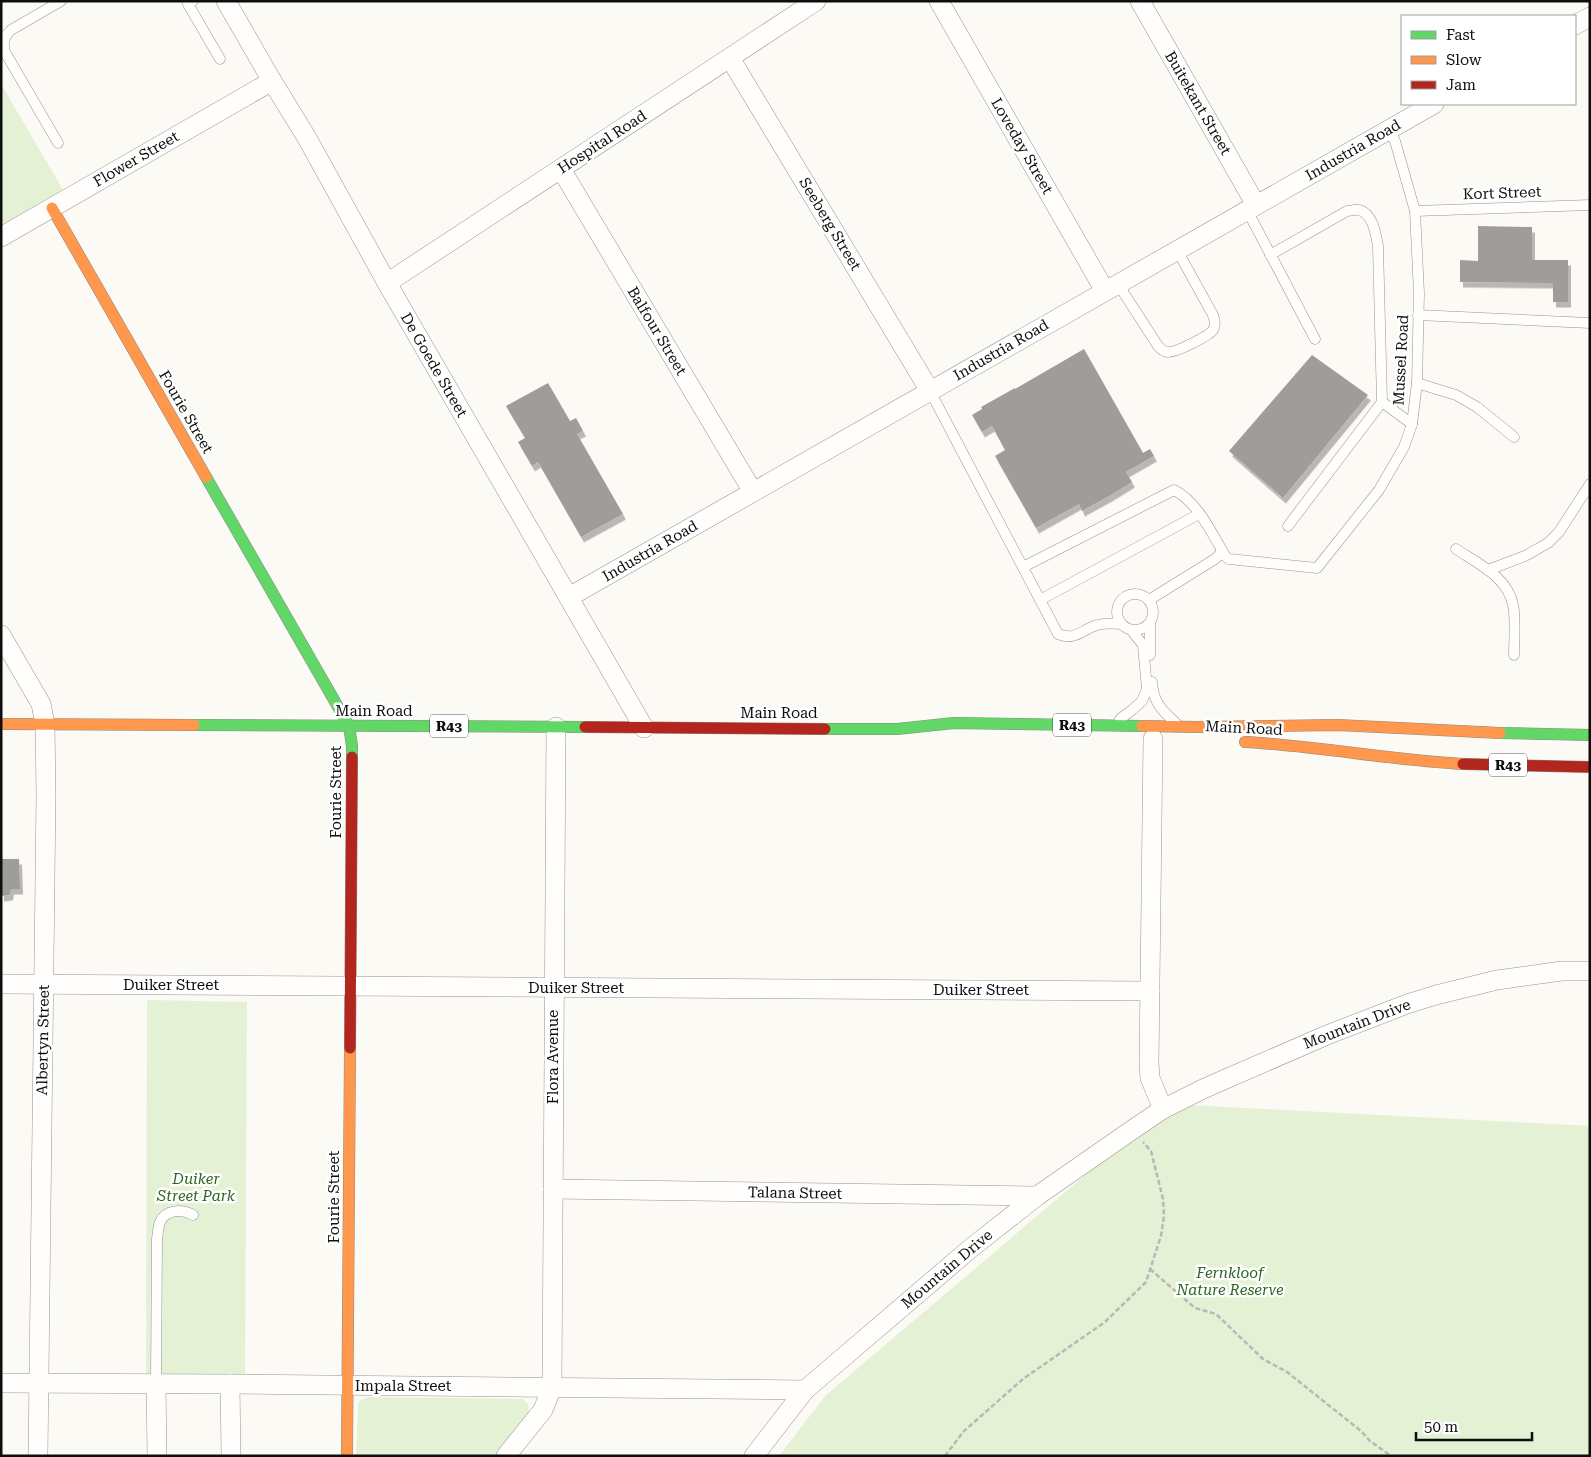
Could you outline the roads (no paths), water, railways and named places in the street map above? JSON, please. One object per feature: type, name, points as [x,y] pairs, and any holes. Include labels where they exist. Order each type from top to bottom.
[{"type":"main road","name":"Fourie Street","points":[[52,208],[349,726],[352,746],[347,1456]]},
{"type":"main road","name":"Main Road","points":[[1,724],[897,729],[954,723],[1184,727],[1338,725],[1590,736]]},
{"type":"main road","name":"Main Road","points":[[897,729],[943,735]]},
{"type":"main road","name":"Main Road","points":[[1238,742],[1412,760],[1590,766]]},
{"type":"street","name":"De Goede Street","points":[[226,1],[307,138],[387,283],[644,728]]},
{"type":"street","name":"Hospital Road","points":[[387,283],[816,1]]},
{"type":"street","name":"Loveday Street","points":[[939,1],[1111,287]]},
{"type":"street","name":"Buitekant Street","points":[[1140,1],[1252,207]]},
{"type":"street","points":[[1576,24],[1590,17]]},
{"type":"street","name":"Seeberg Street","points":[[730,58],[930,391]]},
{"type":"street","name":"Flower Street","points":[[1,237],[272,80]]},
{"type":"street","name":"Industria Road","points":[[569,597],[1432,105]]},
{"type":"street","name":"Balfour Street","points":[[560,169],[753,492]]},
{"type":"street","name":"Albertyn Street","points":[[1,635],[41,704],[45,724],[46,796],[38,1456]]},
{"type":"street","name":"Flora Avenue","points":[[552,1387],[556,727]]},
{"type":"street","points":[[1153,740],[1150,1078],[1163,1109]]},
{"type":"street","name":"Mountain Drive","points":[[1562,971],[1590,962]]},
{"type":"street","name":"Mountain Drive","points":[[754,1456],[805,1390],[971,1248],[1037,1196],[1163,1109],[1203,1088],[1352,1024],[1407,1004],[1497,980],[1562,971],[1590,971]]},
{"type":"street","name":"Duiker Street","points":[[1,984],[1150,991]]},
{"type":"street","name":"Talana Street","points":[[553,1189],[1037,1196]]},
{"type":"street","name":"Impala Street","points":[[1,1383],[805,1390]]},
{"type":"street","points":[[156,1384],[157,1456]]},
{"type":"street","points":[[230,1384],[231,1456]]},
{"type":"street","points":[[506,1456],[543,1410],[552,1387]]},
{"type":"lane","points":[[58,143],[5,52],[3,44],[11,30],[61,1]]},
{"type":"lane","points":[[189,2],[220,59]]},
{"type":"lane","name":"Mussel Road","points":[[1222,549],[1229,559],[1317,568],[1379,490],[1404,447],[1412,424],[1417,383],[1419,292],[1415,211],[1395,141],[1388,129]]},
{"type":"lane","name":"Kort Street","points":[[1415,211],[1590,205]]},
{"type":"lane","points":[[1252,207],[1270,255],[1315,339]]},
{"type":"lane","points":[[1270,255],[1347,211],[1357,210],[1364,212],[1372,222],[1378,246],[1382,402],[1288,526]]},
{"type":"lane","points":[[1111,287],[1162,351],[1174,352],[1210,334],[1215,328],[1213,315],[1177,250]]},
{"type":"lane","points":[[1418,315],[1590,323]]},
{"type":"lane","points":[[1417,383],[1456,395],[1477,406],[1514,437]]},
{"type":"lane","points":[[930,391],[1058,634],[1067,638],[1096,626],[1112,623],[1122,624]]},
{"type":"lane","points":[[1382,402],[1412,424]]},
{"type":"lane","points":[[1488,570],[1526,556],[1548,543],[1559,532],[1590,484]]},
{"type":"lane","points":[[1023,567],[1174,490],[1183,494],[1222,549],[1215,559],[1149,600]]},
{"type":"lane","points":[[1040,600],[1199,514]]},
{"type":"lane","points":[[1456,549],[1488,570],[1506,587],[1514,605],[1514,655]]},
{"type":"lane","points":[[1098,726],[1123,718],[1142,701],[1147,689],[1143,645],[1132,630],[1122,624],[1118,619],[1117,613],[1121,601],[1126,597],[1138,594],[1149,600],[1154,612],[1153,618],[1145,628],[1132,630]]},
{"type":"lane","points":[[1150,624],[1150,664],[1154,697],[1163,711],[1184,727]]},
{"type":"lane","points":[[156,1384],[157,1239],[160,1222],[167,1214],[176,1211],[186,1211],[193,1215]]},
{"type":"park label","name":"Duiker Street Park","points":[[196,1188]]},
{"type":"park label","name":"Fernkloof Nature Reserve","points":[[1230,1282]]}]
